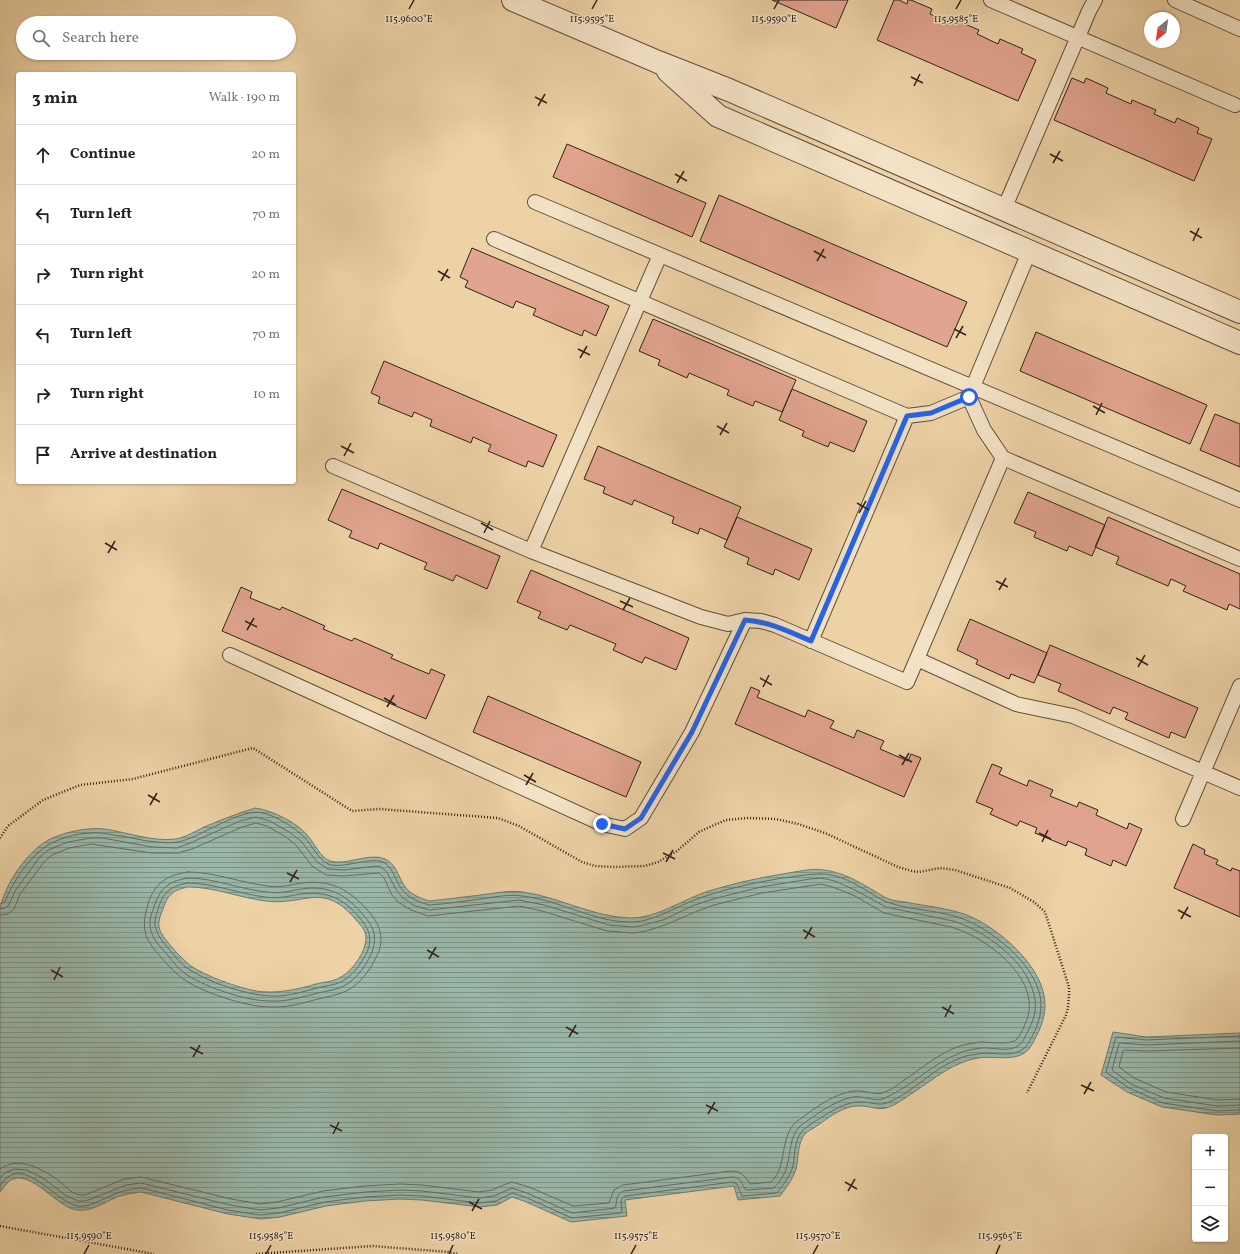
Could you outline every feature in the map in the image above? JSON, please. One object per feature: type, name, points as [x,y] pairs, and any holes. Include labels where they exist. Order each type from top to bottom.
[{"type":"street","points":[[513,0],[658,62],[729,90],[1240,312]]},
{"type":"street","points":[[658,62],[718,116],[1240,344]]},
{"type":"lane","points":[[991,0],[1235,105]]},
{"type":"lane","points":[[1004,209],[1095,0]]},
{"type":"lane","points":[[1175,0],[1240,29]]},
{"type":"lane","points":[[535,202],[660,255],[971,392],[1240,500]]},
{"type":"lane","points":[[494,239],[907,416],[931,413],[971,392],[1029,252]]},
{"type":"lane","points":[[531,551],[660,255]]},
{"type":"lane","points":[[971,392],[984,430],[1003,458],[1240,559]]},
{"type":"lane","points":[[811,641],[907,416]]},
{"type":"lane","points":[[334,466],[531,551],[701,617],[728,624],[745,620],[760,621],[775,625],[907,682],[1003,458]]},
{"type":"lane","points":[[230,655],[602,824],[625,829],[641,818],[692,732],[745,620]]},
{"type":"lane","points":[[917,659],[1016,704],[1073,716],[1240,788]]},
{"type":"lane","points":[[1183,819],[1240,686]]},
{"type":"path","points":[[0,838],[8,826],[43,800],[80,785],[133,779],[254,748],[352,811],[379,809],[498,818],[519,826],[575,858],[596,866],[645,866],[658,862],[677,850],[699,832],[726,820],[747,818],[776,819],[798,824],[825,833],[898,867],[919,872],[940,868],[955,870],[996,883],[1010,888],[1034,902],[1045,912],[1069,987],[1068,1008],[1027,1093]]},
{"type":"path","points":[[0,1226],[154,1254]]},
{"type":"path","points":[[256,1254],[373,1246],[459,1254]]},
{"type":"water","points":[[255,808],[277,814],[298,826],[311,839],[320,853],[330,861],[343,862],[379,857],[389,861],[409,891],[418,897],[429,901],[518,891],[550,898],[589,911],[616,917],[630,918],[660,912],[699,894],[745,881],[816,869],[833,872],[856,881],[889,899],[944,909],[967,915],[993,929],[1018,951],[1038,978],[1043,992],[1045,1006],[1044,1016],[1039,1032],[1031,1046],[1021,1055],[1007,1058],[985,1057],[960,1063],[890,1107],[877,1108],[854,1106],[847,1108],[841,1110],[808,1131],[802,1138],[795,1173],[780,1196],[738,1200],[734,1186],[625,1200],[627,1216],[571,1222],[512,1197],[497,1205],[480,1207],[422,1200],[400,1199],[365,1201],[326,1206],[280,1217],[261,1219],[228,1214],[141,1192],[117,1197],[87,1210],[77,1210],[62,1203],[37,1185],[20,1178],[11,1180],[0,1192],[0,909],[2,900],[10,882],[22,864],[35,850],[48,840],[63,834],[80,830],[104,829],[149,838],[167,840],[176,839],[223,819]],"holes":[[[188,887],[198,887],[266,901],[280,902],[314,898],[324,898],[334,901],[345,909],[363,929],[366,935],[365,945],[355,964],[343,976],[333,980],[278,992],[256,991],[222,981],[205,974],[188,964],[167,941],[159,927],[160,918],[169,896],[178,890]]]},
{"type":"water","points":[[1113,1032],[1146,1037],[1240,1033],[1240,1114],[1217,1115],[1162,1107],[1127,1092],[1101,1075]]},
{"type":"building","points":[[772,0],[848,0],[836,28]]},
{"type":"building","points":[[894,0],[899,0],[907,4],[908,0],[911,0],[932,9],[930,14],[954,24],[955,20],[979,30],[977,34],[998,44],[1000,39],[1023,49],[1021,53],[1036,60],[1018,101],[877,40]]},
{"type":"building","points":[[1072,78],[1084,83],[1086,78],[1108,88],[1106,93],[1131,104],[1132,100],[1156,110],[1154,114],[1175,123],[1177,118],[1199,128],[1197,133],[1212,139],[1194,181],[1054,120]]},
{"type":"building","points":[[567,144],[706,203],[692,237],[553,177]]},
{"type":"building","points":[[719,195],[967,302],[947,347],[700,241]]},
{"type":"building","points":[[472,248],[609,306],[596,336],[584,330],[582,336],[533,315],[536,309],[516,301],[513,308],[465,287],[468,281],[460,277]]},
{"type":"building","points":[[653,319],[796,380],[782,412],[755,401],[753,406],[727,395],[729,390],[689,373],[687,378],[658,365],[660,360],[639,351]]},
{"type":"building","points":[[1036,332],[1207,405],[1190,444],[1020,371]]},
{"type":"building","points":[[384,361],[557,435],[543,467],[528,461],[526,467],[488,451],[491,445],[473,437],[471,443],[430,426],[432,420],[414,412],[412,417],[378,403],[380,397],[371,393]]},
{"type":"building","points":[[792,389],[867,421],[854,452],[830,442],[828,447],[802,436],[804,431],[779,420]]},
{"type":"building","points":[[1215,414],[1240,424],[1240,467],[1200,450]]},
{"type":"building","points":[[598,446],[741,507],[727,540],[700,528],[698,534],[672,523],[674,517],[634,500],[632,505],[603,493],[605,487],[584,479]]},
{"type":"building","points":[[342,489],[500,556],[487,589],[456,575],[453,581],[424,569],[427,563],[380,543],[378,549],[349,537],[352,531],[328,520]]},
{"type":"building","points":[[1028,492],[1105,525],[1092,556],[1069,546],[1067,551],[1034,537],[1036,532],[1014,523]]},
{"type":"building","points":[[737,517],[812,549],[799,580],[775,569],[773,575],[747,564],[749,558],[724,547]]},
{"type":"building","points":[[1108,517],[1240,574],[1240,609],[1229,604],[1227,610],[1183,591],[1186,586],[1171,579],[1168,586],[1116,564],[1119,557],[1095,547]]},
{"type":"building","points":[[531,570],[689,638],[676,670],[645,657],[642,663],[613,650],[616,644],[570,625],[567,630],[538,618],[541,612],[517,602]]},
{"type":"building","points":[[241,587],[252,592],[250,598],[280,610],[282,607],[325,626],[323,629],[352,641],[354,638],[393,655],[391,658],[429,674],[431,669],[445,675],[426,719],[222,631]]},
{"type":"building","points":[[970,619],[1047,653],[1034,683],[1011,674],[1009,679],[976,664],[978,660],[957,650]]},
{"type":"building","points":[[1050,645],[1198,708],[1185,738],[1171,732],[1169,738],[1125,719],[1128,713],[1113,707],[1110,714],[1058,691],[1061,684],[1038,675]]},
{"type":"building","points":[[751,687],[760,691],[757,697],[805,717],[808,710],[834,721],[830,728],[854,738],[857,730],[884,741],[880,749],[908,761],[911,754],[921,758],[904,797],[735,724]]},
{"type":"building","points":[[488,696],[641,762],[626,797],[473,732]]},
{"type":"building","points":[[992,764],[1002,768],[999,774],[1027,786],[1029,780],[1053,790],[1050,796],[1077,807],[1079,802],[1098,810],[1096,815],[1127,829],[1129,823],[1142,829],[1126,866],[1113,860],[1111,866],[1085,855],[1087,849],[1068,841],[1066,846],[1035,833],[1037,828],[1020,821],[1017,826],[990,814],[993,809],[976,802]]},
{"type":"building","points":[[1193,844],[1205,850],[1204,854],[1218,860],[1216,864],[1231,871],[1232,868],[1240,871],[1240,917],[1174,888]]},
{"type":"route","points":[[602,824],[625,829],[641,818],[692,732],[745,620],[760,621],[775,625],[811,641],[907,416],[931,413],[969,397]]}]
